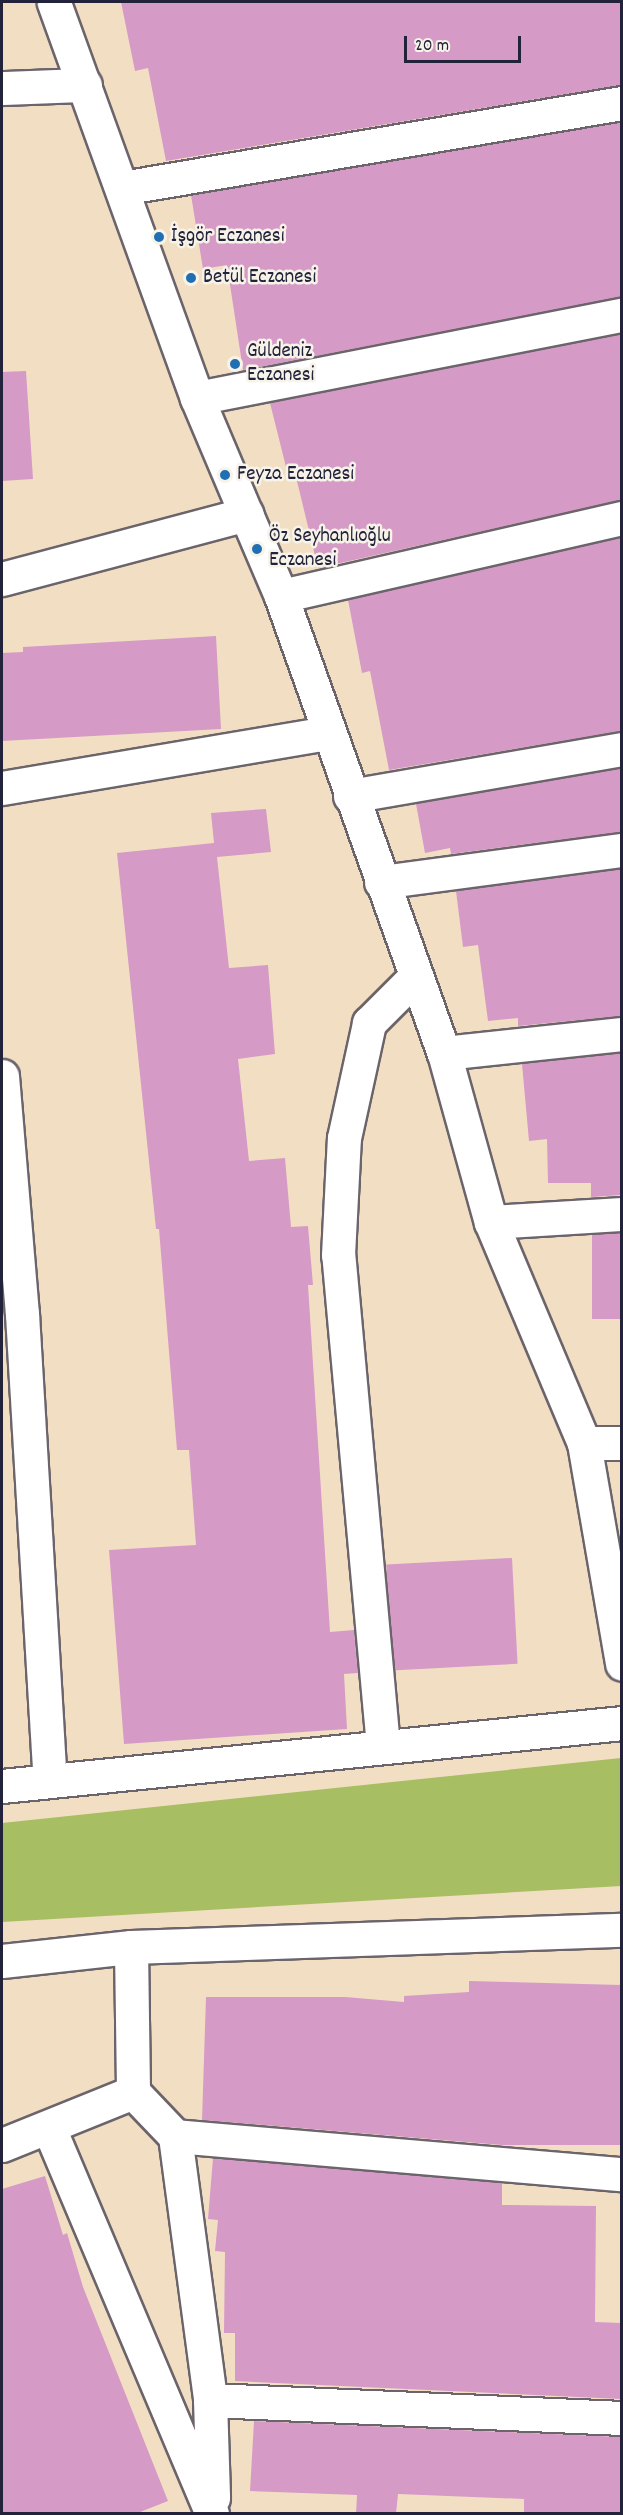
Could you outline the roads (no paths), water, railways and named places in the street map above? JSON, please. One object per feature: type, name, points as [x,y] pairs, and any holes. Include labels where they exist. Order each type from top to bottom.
[{"type":"street","points":[[54,2],[197,398],[281,596],[327,733],[444,1053],[491,1222],[584,1443],[621,1664]]},
{"type":"street","points":[[2,88],[85,85]]},
{"type":"street","points":[[122,188],[621,103]]},
{"type":"street","points":[[197,398],[621,315]]},
{"type":"street","points":[[2,579],[246,514]]},
{"type":"street","points":[[281,596],[621,518]]},
{"type":"street","points":[[2,788],[327,733]]},
{"type":"street","points":[[350,796],[621,749]]},
{"type":"street","points":[[381,882],[621,850]]},
{"type":"street","points":[[383,1746],[338,1256],[344,1138],[369,1023],[416,976]]},
{"type":"street","points":[[444,1053],[621,1034]]},
{"type":"street","points":[[2,1076],[12,1315],[50,1780]]},
{"type":"street","points":[[491,1222],[621,1214]]},
{"type":"street","points":[[584,1443],[621,1443]]},
{"type":"street","points":[[2,1786],[621,1723]]},
{"type":"street","points":[[2,1961],[131,1947],[621,1930]]},
{"type":"street","points":[[131,1947],[133,2092],[175,2136],[210,2400],[212,2514]]},
{"type":"street","points":[[2,2145],[49,2128],[133,2092]]},
{"type":"street","points":[[49,2128],[212,2514]]},
{"type":"street","points":[[175,2136],[621,2174]]},
{"type":"street","points":[[210,2400],[621,2418]]},
{"type":"place","name":"İşgör Eczanesi","points":[[159,237]]},
{"type":"place","name":"Betül Eczanesi","points":[[191,278]]},
{"type":"place","name":"Güldeniz Eczanesi","points":[[235,364]]},
{"type":"place","name":"Feyza Eczanesi","points":[[225,475]]},
{"type":"place","name":"Öz Seyhanlıoğlu Eczanesi","points":[[257,549]]}]
